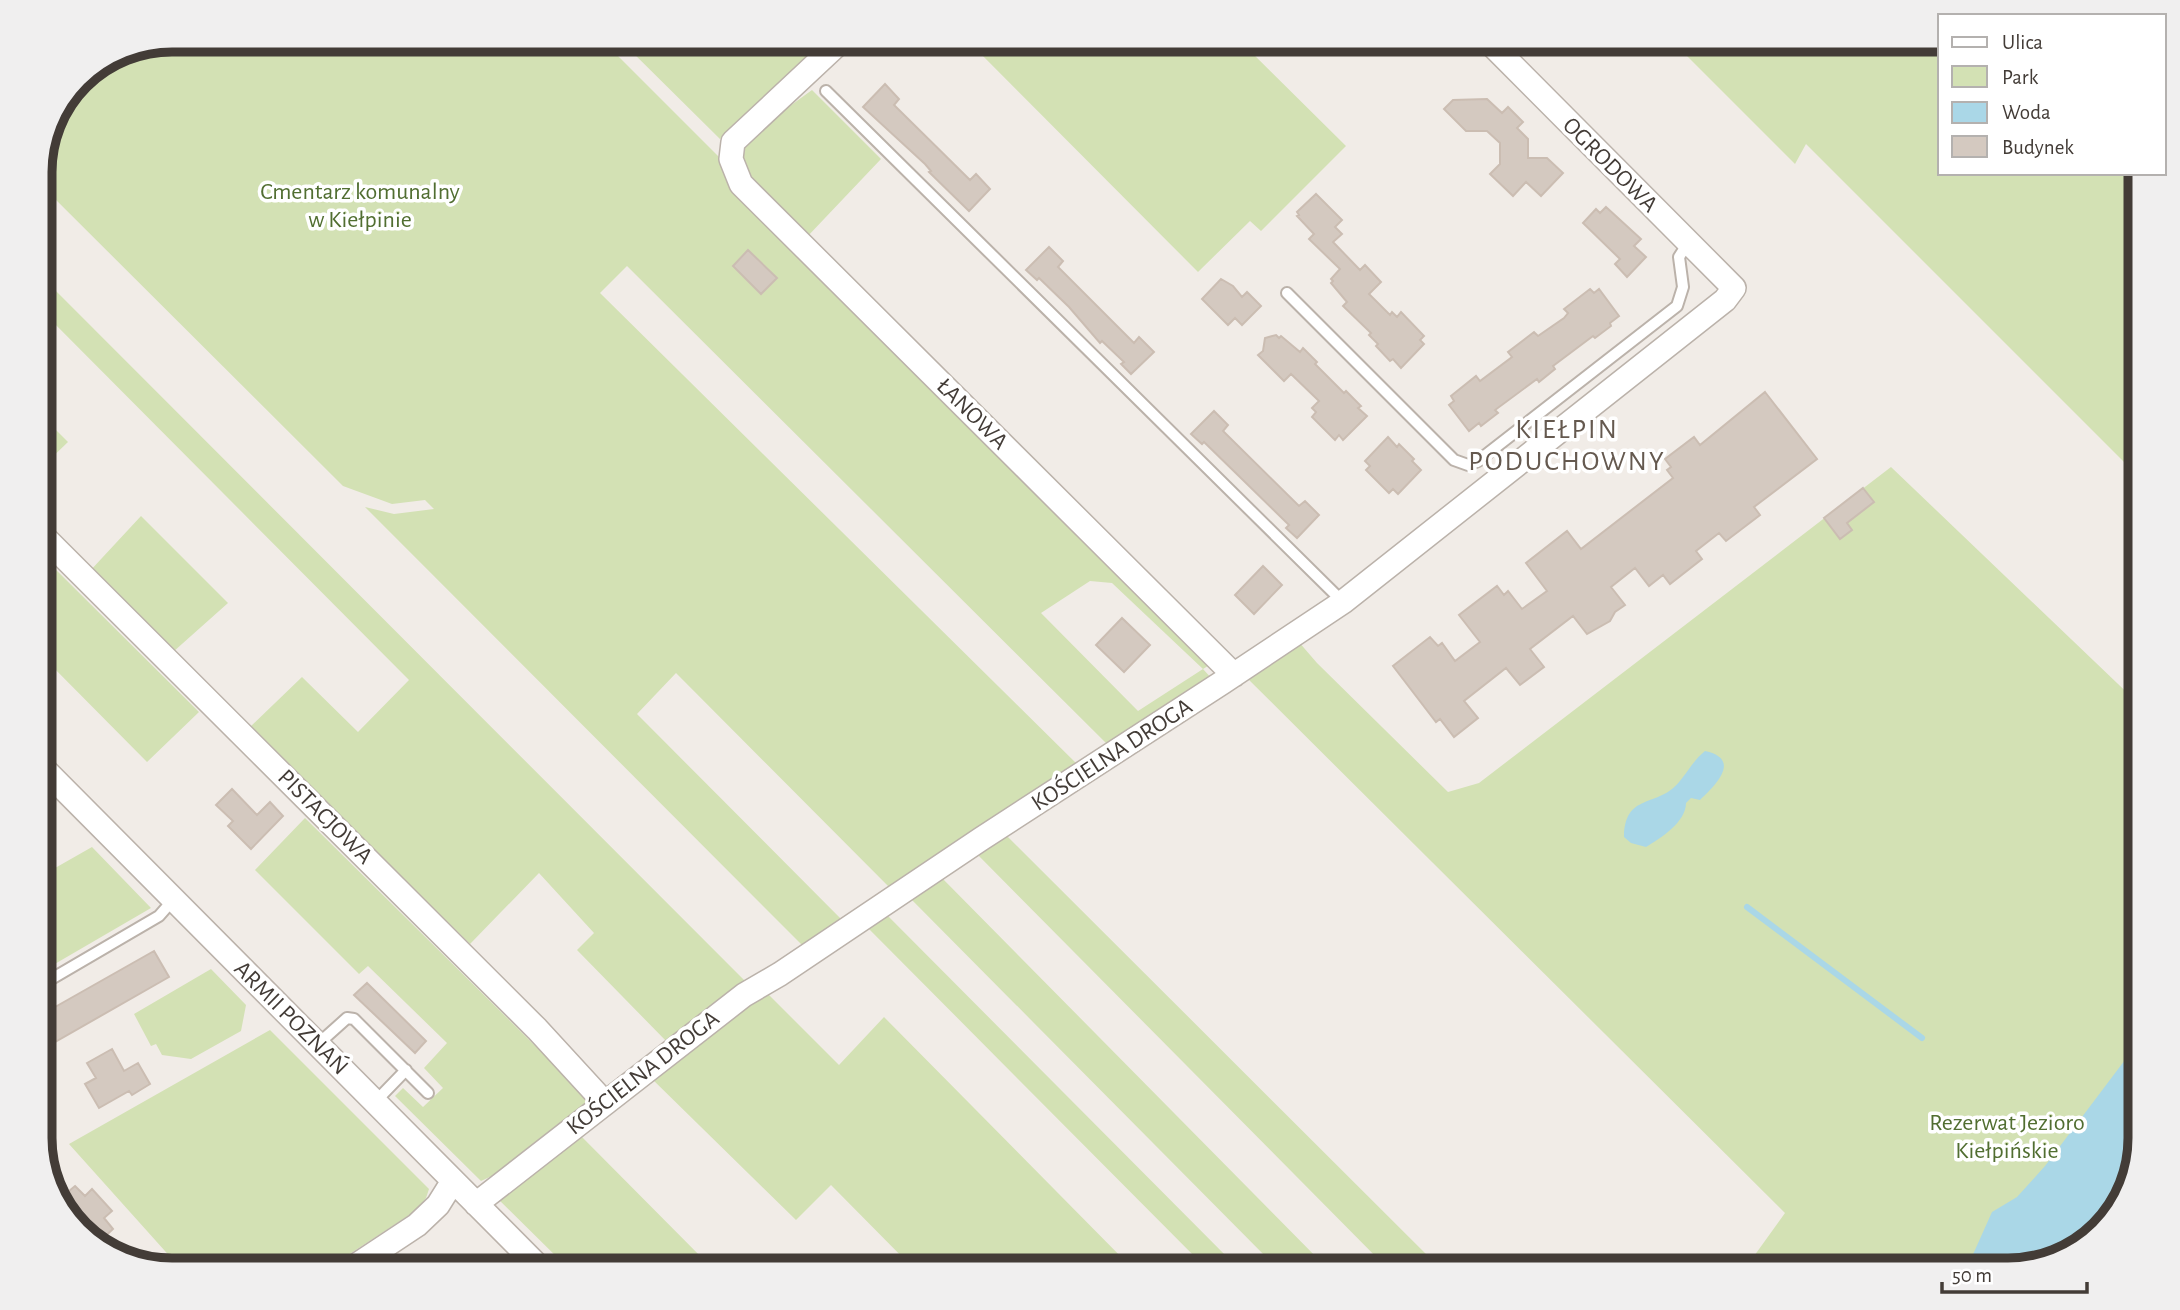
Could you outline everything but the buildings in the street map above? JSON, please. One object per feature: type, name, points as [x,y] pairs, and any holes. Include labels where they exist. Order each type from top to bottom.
[{"type":"street","name":"ŁANOWA","points":[[829,52],[733,142],[731,159],[741,184],[1234,675]]},
{"type":"street","name":"OGRODOWA","points":[[1499,52],[1734,288]]},
{"type":"street","name":"KOŚCIELNA DROGA","points":[[476,1203],[744,995],[780,974],[1343,602],[1714,310],[1734,288]]},
{"type":"street","name":"PISTACJOWA","points":[[53,546],[527,1019],[606,1103]]},
{"type":"street","name":"ARMII POZNAŃ","points":[[53,778],[530,1258]]},
{"type":"street","points":[[367,1258],[417,1225],[438,1205],[453,1181]]},
{"type":"lane","points":[[826,91],[1343,602]]},
{"type":"lane","points":[[1287,293],[1454,460],[1468,465],[1478,461],[1677,306],[1683,287],[1679,257],[1688,243]]},
{"type":"lane","points":[[53,978],[159,916],[173,900]]},
{"type":"lane","points":[[318,1044],[342,1021],[347,1018],[354,1019],[428,1093]]},
{"type":"lane","points":[[375,1102],[406,1070]]},
{"type":"green space","name":"Cmentarz komunalny w Kiełpinie","points":[[173,52],[614,52],[726,164],[725,178],[1211,664],[1203,669],[1213,680],[1110,747],[627,266],[600,293],[1079,766],[892,890],[676,673],[637,714],[845,923],[805,948],[365,507],[394,514],[434,509],[425,500],[392,504],[343,486],[53,197],[53,165],[57,142],[65,120],[77,100],[94,82],[127,62],[149,55]],"holes":[[[1090,581],[1112,583],[1203,669],[1138,711],[1041,613]]]},
{"type":"green space","points":[[632,52],[819,52],[746,121],[720,139]]},
{"type":"green space","points":[[979,52],[1251,52],[1346,146],[1261,231],[1250,221],[1198,272]]},
{"type":"green space","points":[[1683,52],[1938,52],[1938,175],[2127,175],[2127,465],[1806,144],[1795,164]]},
{"type":"green space","points":[[812,90],[881,159],[806,238],[741,172],[738,150],[772,119]]},
{"type":"green space","points":[[53,288],[748,984],[668,1043],[577,950],[594,933],[539,873],[470,944],[249,728],[302,677],[358,732],[409,680],[53,322]]},
{"type":"green space","points":[[53,427],[68,442],[53,456]]},
{"type":"green space","name":"Rezerwat Jezioro Kiełpińskie","points":[[1891,467],[2128,693],[2128,1137],[2118,1183],[2103,1210],[2080,1233],[2067,1241],[2053,1248],[2023,1256],[1753,1258],[1785,1213],[1245,676],[1298,641],[1448,792],[1479,783]]},
{"type":"green space","points":[[141,516],[228,603],[173,652],[89,572]]},
{"type":"green space","points":[[53,567],[199,712],[147,762],[53,667]]},
{"type":"green space","points":[[305,818],[592,1102],[509,1168],[481,1181],[395,1096],[403,1088],[423,1107],[443,1088],[424,1068],[447,1043],[368,966],[359,974],[255,870]]},
{"type":"green space","points":[[1005,834],[1430,1258],[1377,1258],[975,852]]},
{"type":"green space","points":[[92,847],[151,908],[53,965],[53,869]]},
{"type":"green space","points":[[941,877],[1317,1258],[1267,1258],[910,898]]},
{"type":"green space","points":[[885,913],[1228,1258],[1196,1258],[866,926]]},
{"type":"green space","points":[[211,969],[246,1005],[241,1031],[191,1059],[162,1055],[156,1044],[151,1046],[134,1014]]},
{"type":"green space","points":[[766,992],[839,1065],[884,1017],[1122,1258],[903,1258],[831,1185],[796,1220],[650,1077]]},
{"type":"green space","points":[[270,1030],[429,1189],[417,1210],[343,1258],[173,1258],[69,1144]]},
{"type":"green space","points":[[579,1134],[702,1258],[558,1258],[497,1198]]},
{"type":"water","points":[[1705,751],[1716,755],[1724,766],[1713,787],[1700,800],[1691,798],[1677,823],[1646,847],[1631,843],[1624,837],[1625,824],[1634,809],[1672,789]]},
{"type":"water","points":[[2128,1056],[2126,1153],[2118,1183],[2103,1210],[2080,1233],[2053,1248],[2007,1258],[1971,1258],[1992,1212],[2017,1197],[2045,1166]]},
{"type":"waterway","points":[[1747,907],[1922,1038]]},
{"type":"district","name":"KIEŁPIN PODUCHOWNY","points":[[1567,446]]}]
